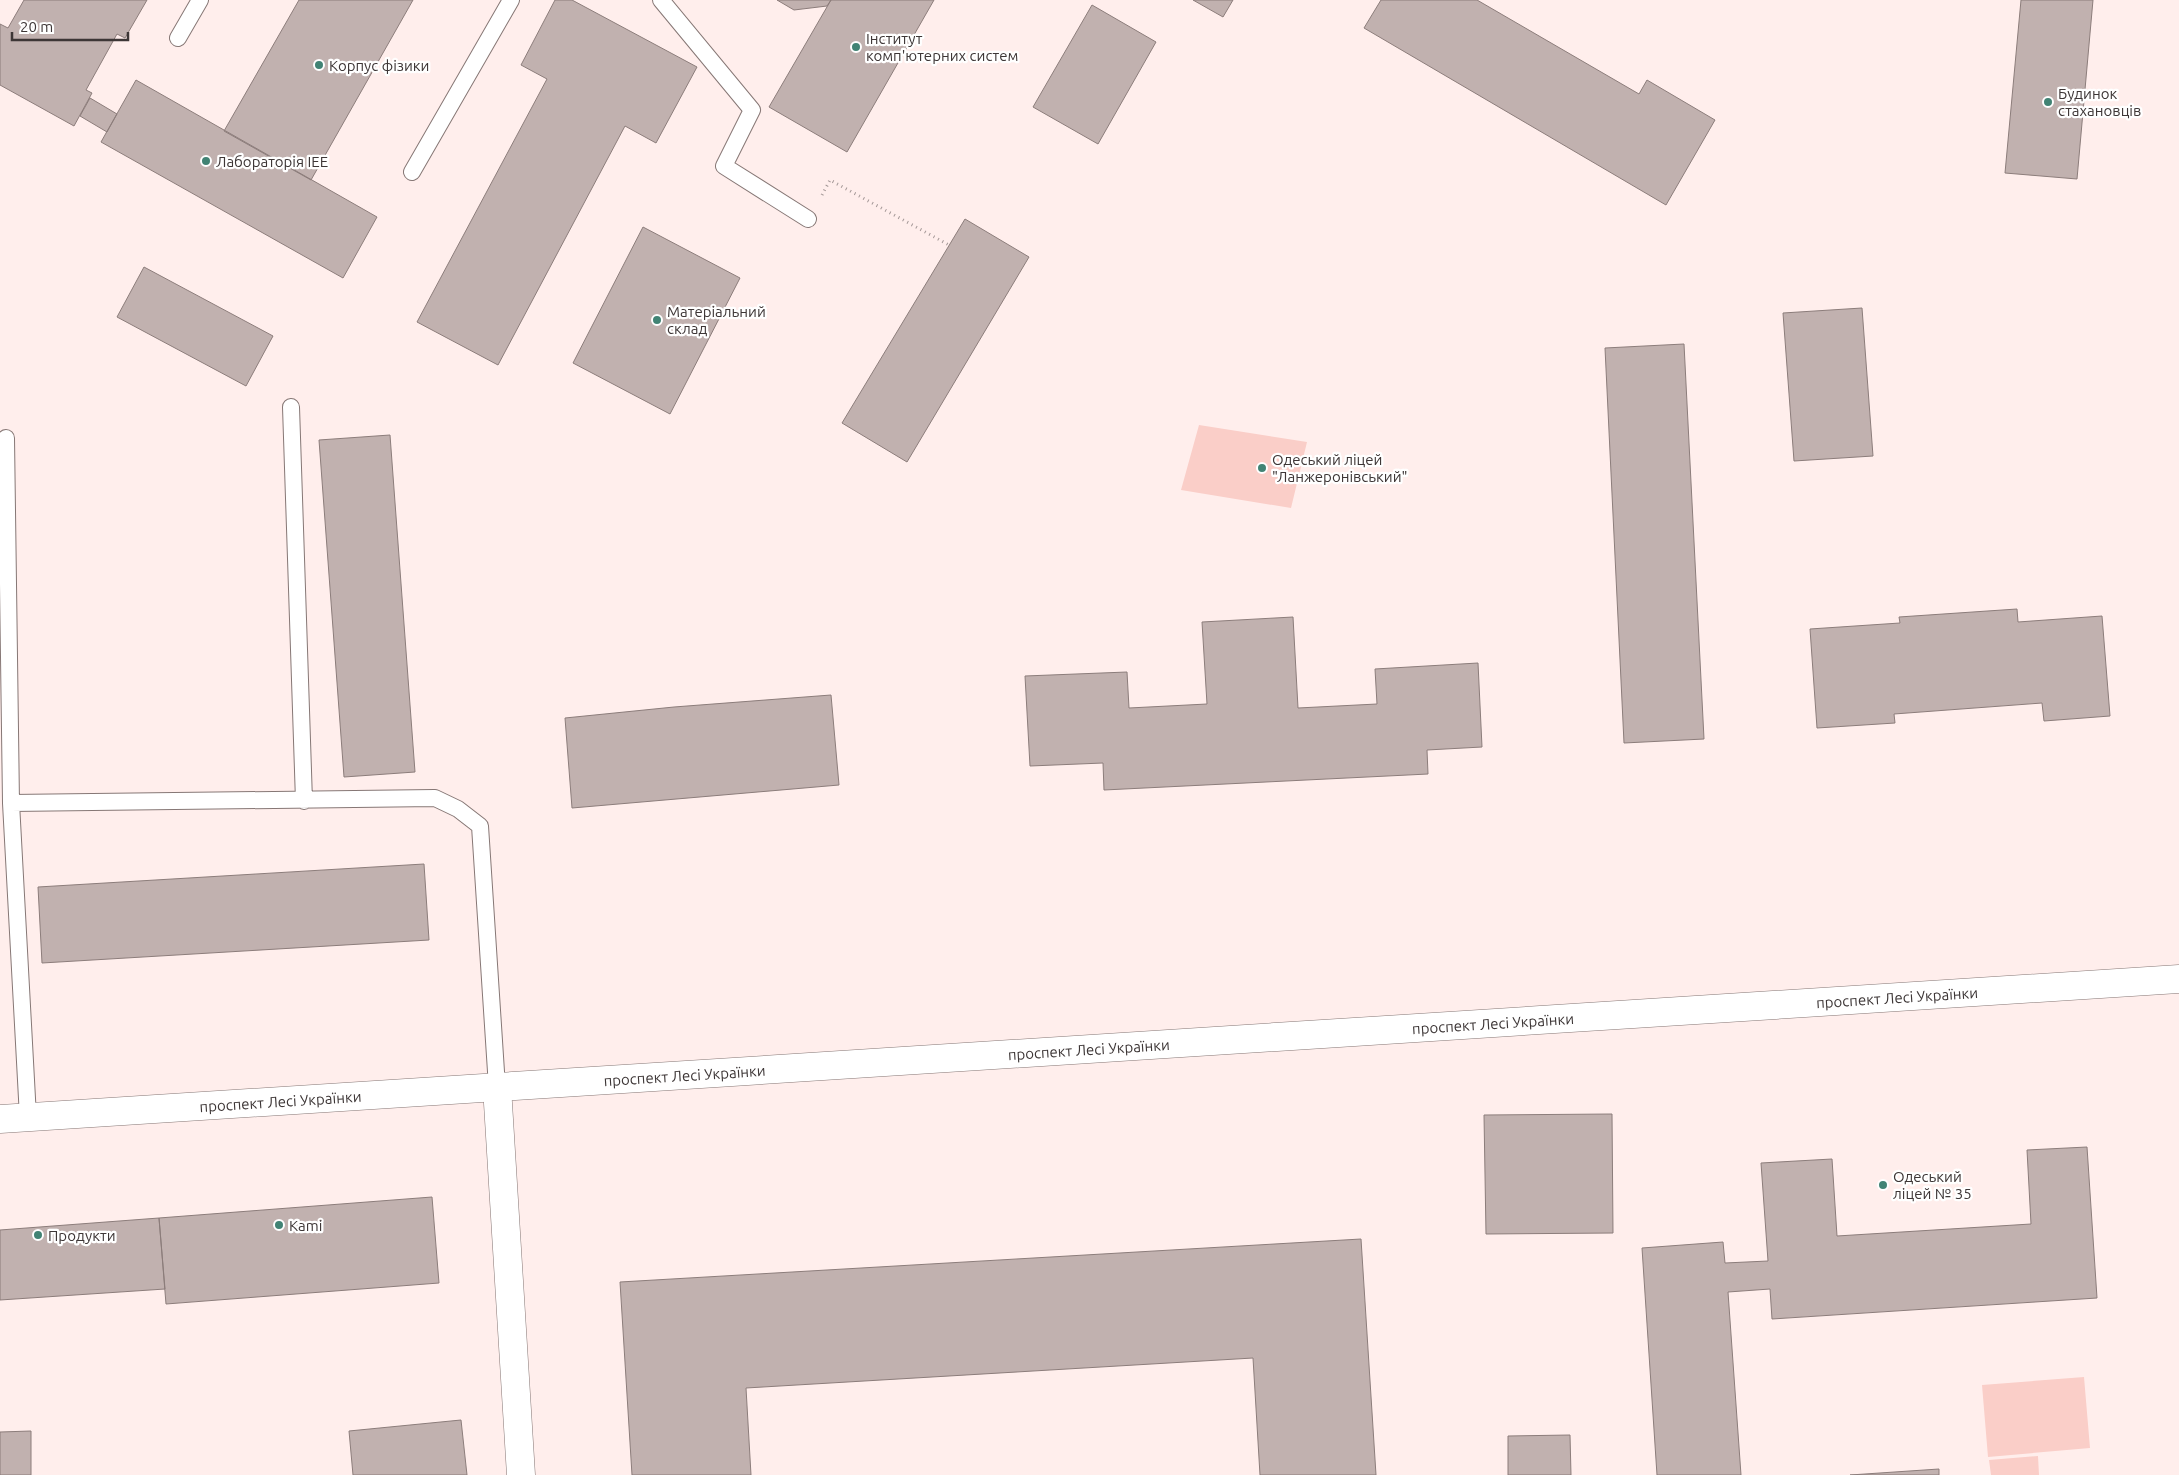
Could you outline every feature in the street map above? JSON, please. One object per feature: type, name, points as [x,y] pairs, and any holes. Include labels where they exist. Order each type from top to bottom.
[{"type":"street","name":"проспект Лесі Українки","points":[[0,1119],[2179,979]]},
{"type":"street","points":[[497,1087],[521,1475]]},
{"type":"lane","points":[[178,38],[200,0]]},
{"type":"lane","points":[[412,172],[511,0]]},
{"type":"lane","points":[[661,0],[752,110],[724,166],[808,219]]},
{"type":"lane","points":[[292,407],[304,801]]},
{"type":"lane","points":[[6,438],[11,803],[28,1117]]},
{"type":"lane","points":[[11,803],[435,798],[458,809],[480,826],[497,1087]]},
{"type":"path","points":[[808,219],[830,180],[949,245]]},
{"type":"shaded area","points":[[1199,425],[1307,442],[1291,508],[1181,490]]},
{"type":"shaded area","points":[[2084,1377],[2090,1448],[1988,1457],[1982,1385]]},
{"type":"shaded area","points":[[2038,1456],[2039,1475],[1991,1475],[1989,1460]]},
{"type":"building","points":[[24,0],[147,0],[125,38],[117,34],[86,90],[92,93],[74,126],[0,85],[0,24],[8,28]]},
{"type":"building","name":"Корпус фізики","points":[[299,0],[413,0],[311,180],[224,131]]},
{"type":"building","points":[[555,0],[572,0],[697,67],[656,143],[625,126],[498,365],[417,322],[547,79],[521,65]]},
{"type":"building","points":[[777,0],[831,0],[827,6],[794,10]]},
{"type":"building","name":"Інститут комп'ютерних систем","points":[[831,0],[934,0],[847,152],[769,107]]},
{"type":"building","points":[[1193,0],[1233,0],[1223,17]]},
{"type":"building","points":[[1381,0],[1477,0],[1639,94],[1647,80],[1715,120],[1666,205],[1364,28]]},
{"type":"building","name":"Будинок стахановців","points":[[2021,0],[2093,0],[2077,179],[2005,173]]},
{"type":"building","points":[[1092,5],[1156,42],[1098,144],[1033,107]]},
{"type":"building","name":"Лабораторія ІЕЕ","points":[[136,80],[377,217],[343,278],[101,142]]},
{"type":"building","points":[[90,98],[117,114],[107,132],[80,116]]},
{"type":"building","points":[[965,219],[1029,257],[907,462],[842,423]]},
{"type":"building","name":"Матеріальний склад","points":[[643,227],[740,278],[670,414],[573,363]]},
{"type":"building","points":[[144,267],[273,336],[246,386],[117,317]]},
{"type":"building","points":[[1862,308],[1873,456],[1794,461],[1783,313]]},
{"type":"building","points":[[1684,344],[1704,739],[1624,743],[1605,348]]},
{"type":"building","points":[[390,435],[415,772],[344,777],[319,440]]},
{"type":"building","points":[[2017,609],[2018,622],[2102,616],[2110,716],[2044,721],[2042,703],[1894,714],[1895,723],[1817,728],[1810,629],[1900,623],[1899,617]]},
{"type":"building","points":[[1293,617],[1298,708],[1377,704],[1375,669],[1478,663],[1482,747],[1427,750],[1428,774],[1104,790],[1103,763],[1030,766],[1025,676],[1127,672],[1129,708],[1207,704],[1202,622]]},
{"type":"building","points":[[831,695],[839,785],[572,808],[565,718],[674,707]]},
{"type":"building","points":[[424,864],[429,940],[42,963],[38,887]]},
{"type":"building","points":[[1612,1114],[1613,1233],[1486,1234],[1484,1115]]},
{"type":"building","points":[[2087,1147],[2097,1298],[1772,1319],[1770,1289],[1728,1292],[1741,1475],[1657,1475],[1642,1248],[1723,1242],[1725,1263],[1768,1261],[1761,1163],[1832,1159],[1837,1236],[2031,1224],[2027,1150]]},
{"type":"building","points":[[432,1197],[439,1283],[166,1304],[159,1218]]},
{"type":"building","points":[[159,1218],[165,1289],[0,1300],[0,1230]]},
{"type":"building","points":[[1361,1239],[1376,1475],[1260,1475],[1253,1358],[746,1388],[751,1475],[632,1475],[620,1282]]},
{"type":"building","points":[[461,1420],[467,1475],[353,1475],[349,1431]]},
{"type":"building","points":[[31,1431],[31,1475],[0,1475],[0,1432]]},
{"type":"building","points":[[1570,1435],[1571,1475],[1508,1475],[1508,1436]]},
{"type":"building","points":[[1939,1469],[1939,1475],[1850,1475]]},
{"type":"place","name":"Інститут комп'ютерних систем","points":[[856,47]]},
{"type":"place","name":"Корпус фізики","points":[[319,65]]},
{"type":"place","name":"Будинок стахановців","points":[[2048,102]]},
{"type":"place","name":"Лабораторія ІЕЕ","points":[[206,161]]},
{"type":"place","name":"Матеріальний склад","points":[[657,320]]},
{"type":"place","name":"Одеський ліцей \"Ланжеронівський\"","points":[[1262,468]]},
{"type":"place","name":"Одеський ліцей № 35","points":[[1883,1185]]},
{"type":"place","name":"Kami","points":[[279,1225]]},
{"type":"place","name":"Продукти","points":[[38,1235]]}]
